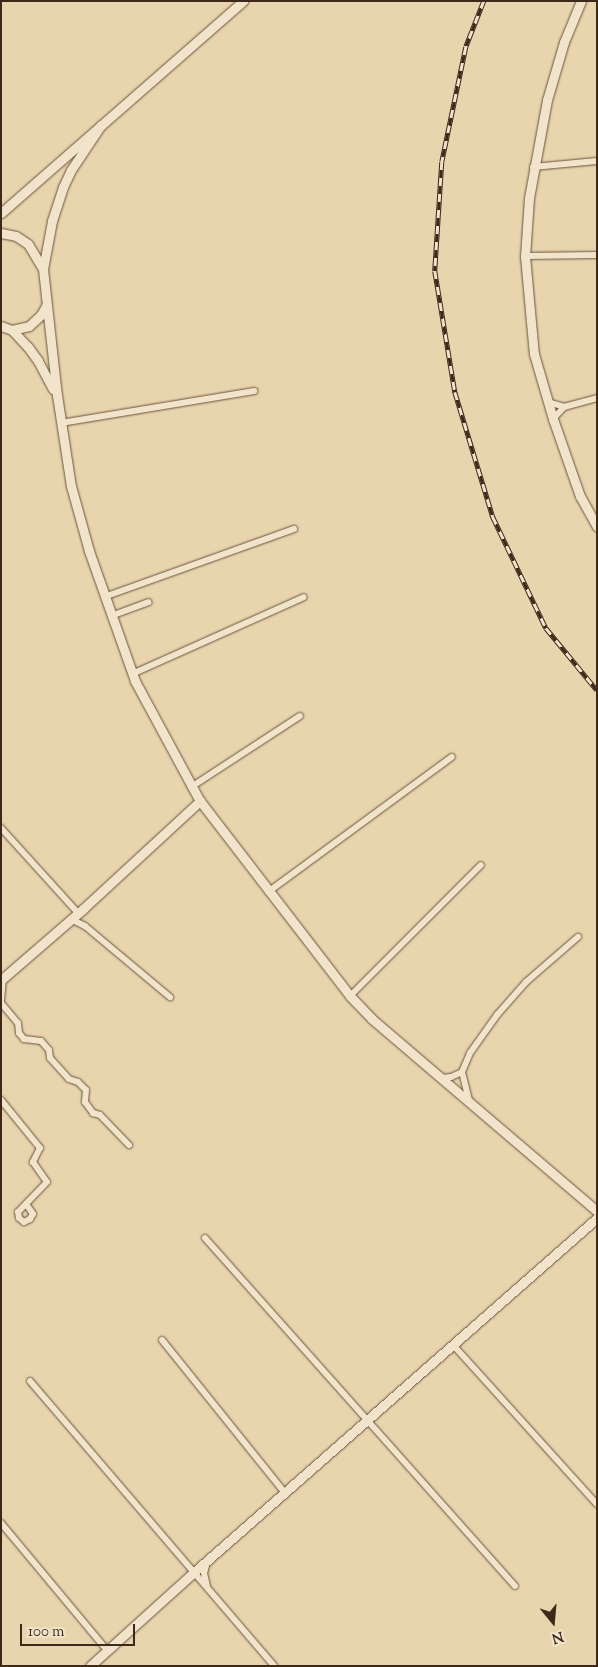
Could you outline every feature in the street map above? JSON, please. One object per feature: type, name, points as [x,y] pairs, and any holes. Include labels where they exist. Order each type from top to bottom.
[{"type":"street","points":[[1,213],[243,1]]},
{"type":"street","points":[[580,1],[564,42],[547,100],[533,167],[525,256],[534,354],[553,419],[580,496],[597,527]]},
{"type":"street","points":[[101,125],[71,170],[63,187],[52,221],[43,269],[57,396],[72,486],[104,596],[132,674],[191,787],[268,892],[350,996],[372,1019],[597,1211]]},
{"type":"street","points":[[533,167],[597,161]]},
{"type":"street","points":[[1,233],[16,236],[28,244],[43,269]]},
{"type":"street","points":[[525,256],[597,255]]},
{"type":"street","points":[[12,330],[29,326],[41,316],[46,306]]},
{"type":"street","points":[[1,326],[12,330],[38,360],[57,396]]},
{"type":"street","points":[[61,423],[254,391]]},
{"type":"street","points":[[553,419],[564,407],[597,398]]},
{"type":"street","points":[[548,402],[564,407]]},
{"type":"street","points":[[104,596],[294,529]]},
{"type":"street","points":[[132,674],[304,597]]},
{"type":"street","points":[[111,616],[150,602]]},
{"type":"street","points":[[191,787],[300,716]]},
{"type":"street","points":[[268,892],[452,757]]},
{"type":"street","points":[[129,1145],[100,1115],[92,1114],[85,1102],[86,1090],[78,1082],[69,1079],[50,1058],[49,1050],[41,1041],[24,1038],[19,1033],[18,1023],[1,1004],[2,979],[78,913],[200,800]]},
{"type":"street","points":[[1,828],[78,913],[85,926],[170,997]]},
{"type":"street","points":[[350,996],[481,865]]},
{"type":"street","points":[[78,913],[85,926]]},
{"type":"street","points":[[469,1100],[462,1072],[470,1053],[497,1015],[526,982],[578,937]]},
{"type":"street","points":[[442,1078],[462,1072]]},
{"type":"street","points":[[1,1100],[40,1148],[33,1162],[47,1182],[26,1204]]},
{"type":"street","points":[[90,1666],[192,1573],[454,1346],[597,1218]]},
{"type":"street","points":[[205,1238],[515,1586]]},
{"type":"street","points":[[162,1340],[284,1493]]},
{"type":"street","points":[[454,1346],[597,1504]]},
{"type":"street","points":[[30,1381],[209,1593],[274,1666]]},
{"type":"street","points":[[1,1523],[108,1650]]},
{"type":"street","points":[[207,1561],[204,1573],[209,1593]]},
{"type":"railway","points":[[484,1],[466,47],[442,162],[435,271],[455,392],[493,517],[546,628],[597,690]]}]
